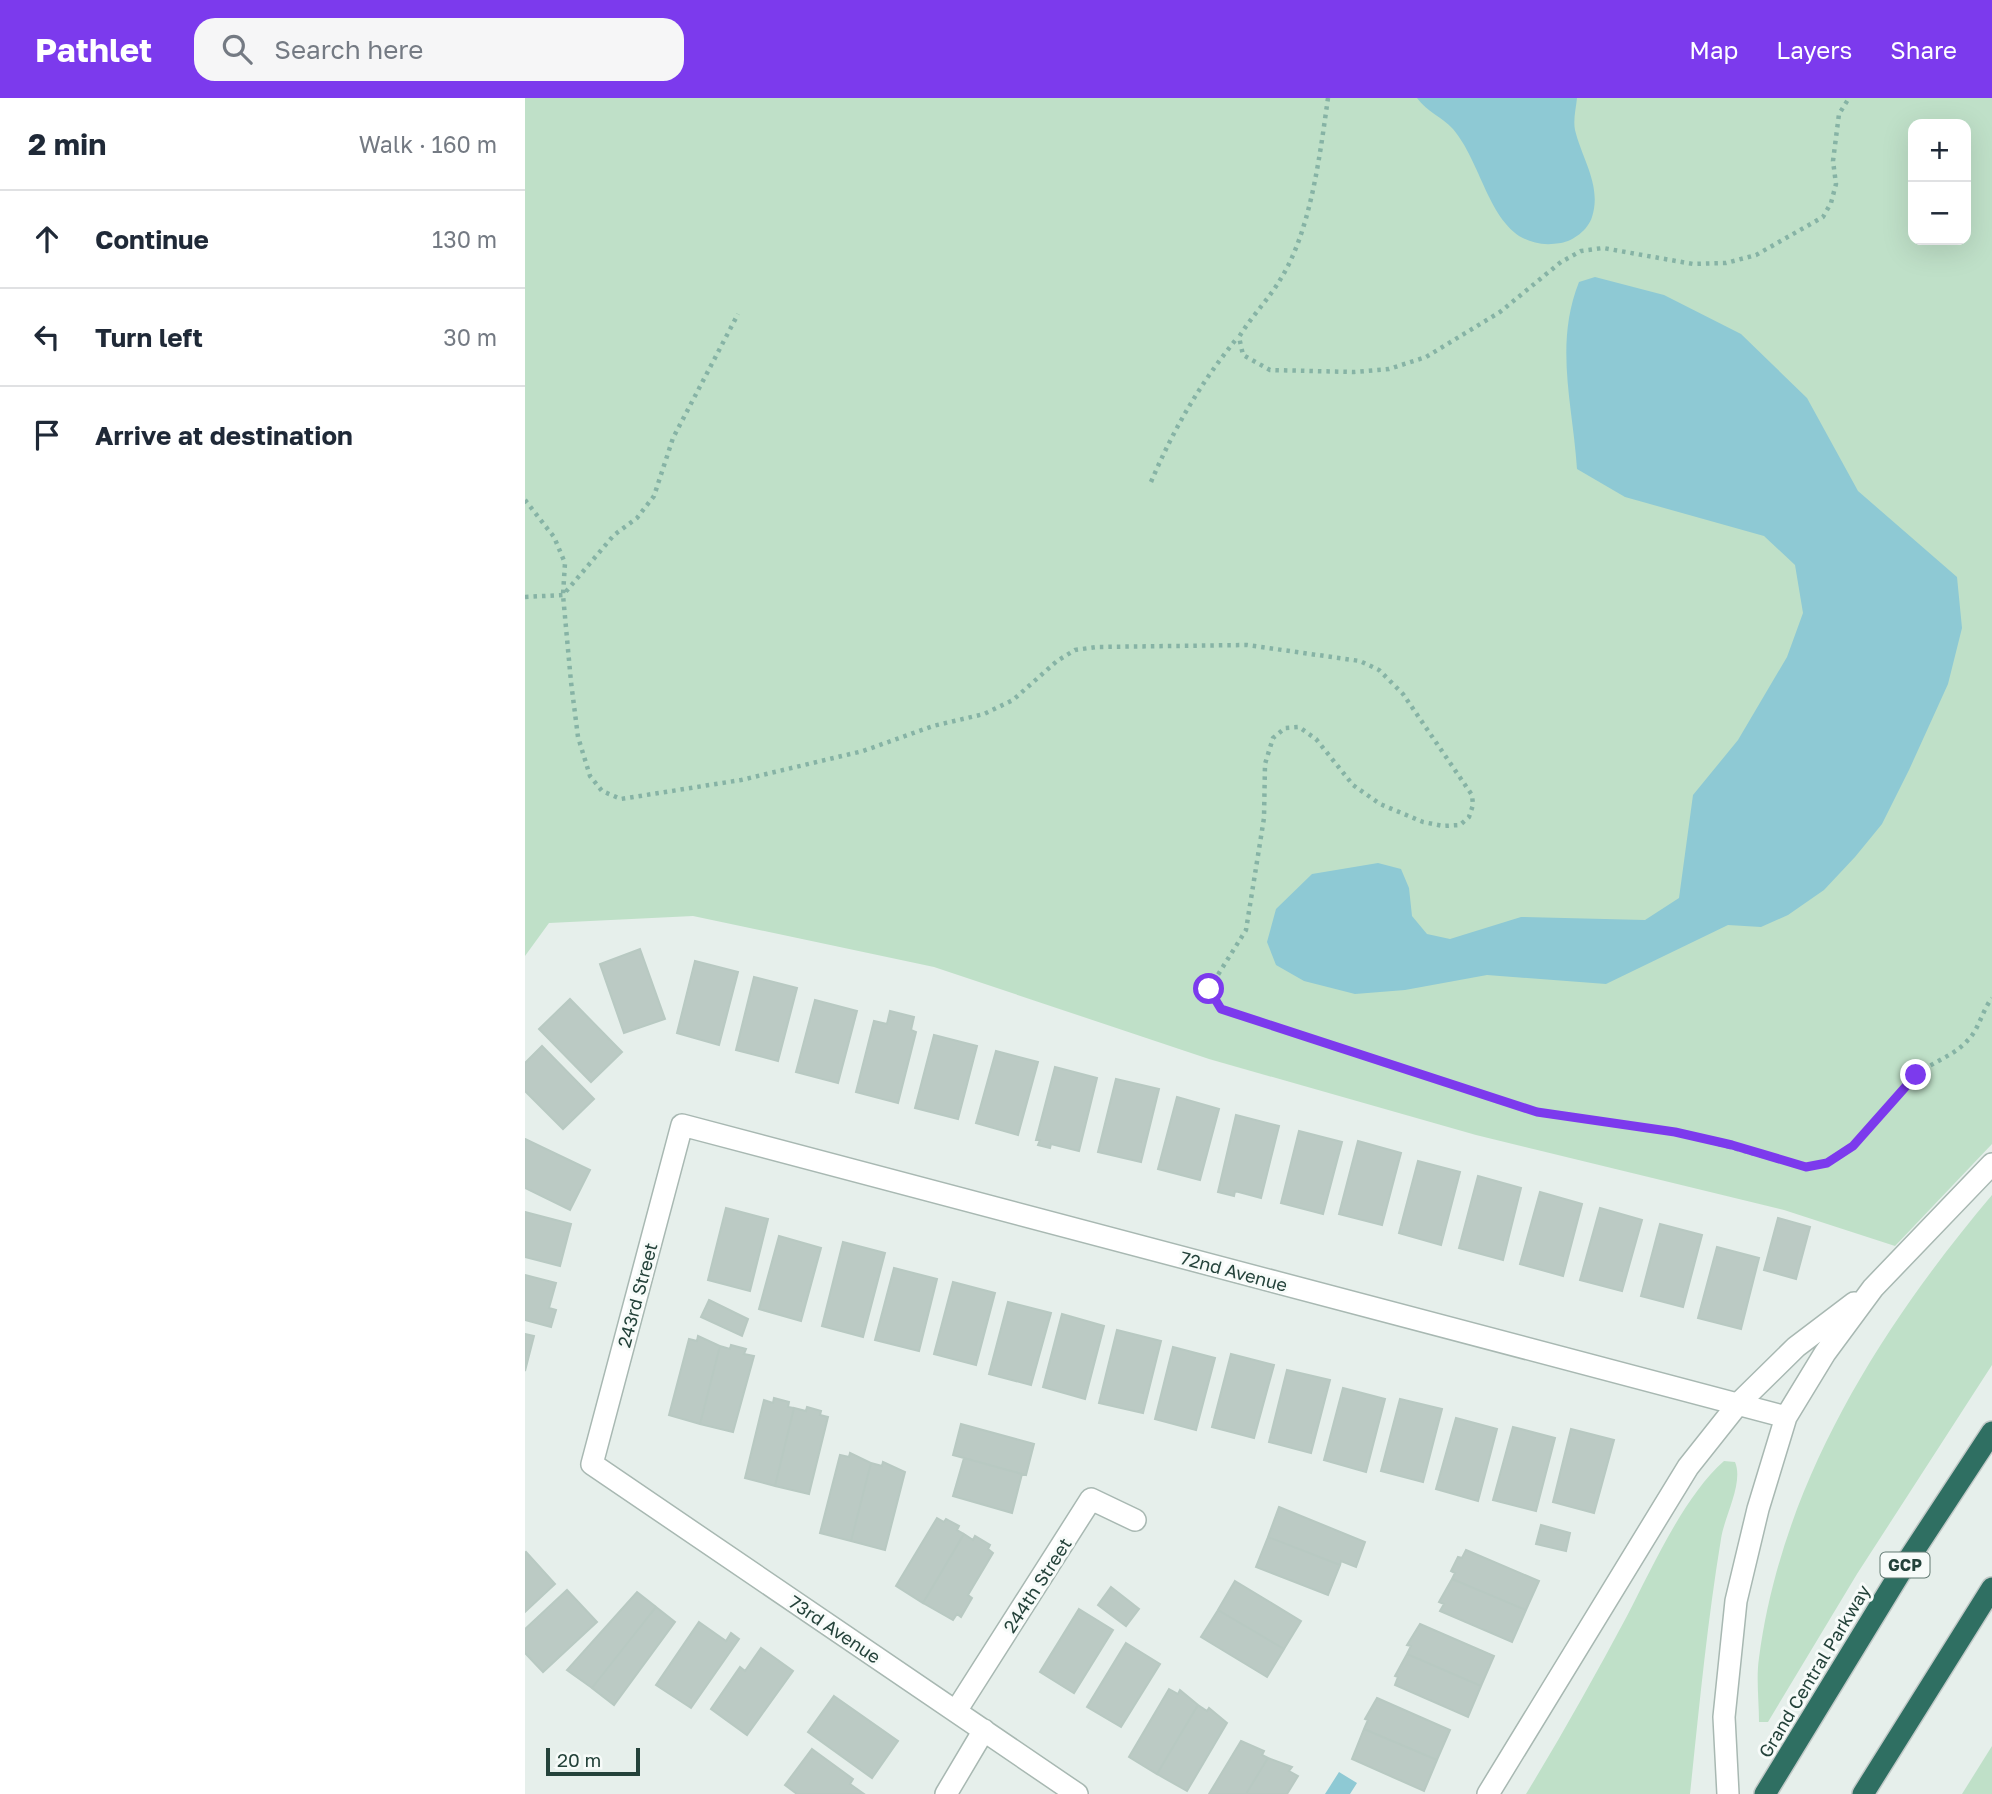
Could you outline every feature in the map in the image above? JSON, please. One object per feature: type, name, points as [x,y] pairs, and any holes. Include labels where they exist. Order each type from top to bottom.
[{"type":"highway","name":"Grand Central Parkway","points":[[1765,1794],[1908,1560],[1992,1432]]},
{"type":"highway","points":[[1863,1794],[1992,1588]]},
{"type":"street","name":"72nd Avenue","points":[[682,1125],[1786,1417]]},
{"type":"street","name":"243rd Street","points":[[592,1464],[682,1125]]},
{"type":"street","points":[[1728,1794],[1724,1717],[1736,1601],[1758,1509],[1786,1417],[1825,1353],[1873,1289],[1992,1164]]},
{"type":"street","points":[[1488,1794],[1688,1467],[1738,1404],[1795,1347],[1873,1289]]},
{"type":"street","name":"73rd Avenue","points":[[592,1464],[1077,1794]]},
{"type":"street","name":"244th Street","points":[[956,1711],[1091,1499],[1135,1520]]},
{"type":"street","points":[[946,1794],[985,1730]]},
{"type":"path","points":[[1151,482],[1183,413],[1211,370],[1281,279],[1298,238],[1315,178],[1328,98]]},
{"type":"path","points":[[1239,337],[1243,355],[1270,370],[1354,372],[1389,369],[1426,357],[1500,312],[1561,262],[1581,251],[1604,248],[1693,264],[1726,263],[1756,255],[1823,217],[1836,184],[1833,161],[1839,114],[1849,98]]},
{"type":"path","points":[[525,597],[563,595],[614,535],[637,518],[654,496],[673,438],[738,314]]},
{"type":"path","points":[[525,500],[554,537],[565,563],[563,595],[578,737],[590,776],[602,791],[621,799],[741,780],[863,751],[933,726],[984,714],[1013,700],[1057,661],[1075,650],[1096,647],[1247,645],[1351,659],[1379,670],[1403,694],[1458,771],[1472,795],[1473,805],[1469,817],[1460,825],[1443,826],[1402,814],[1353,785],[1316,738],[1299,727],[1285,728],[1273,738],[1265,764],[1264,817],[1246,930],[1209,989],[1221,1009],[1537,1112],[1675,1132],[1732,1145],[1806,1167],[1827,1163],[1853,1146],[1916,1075],[1955,1053],[1971,1038],[1992,998]]},
{"type":"green space","points":[[525,98],[1992,98],[1992,1144],[1895,1246],[1784,1210],[1476,1135],[1209,1059],[934,967],[693,916],[549,923],[525,956]]},
{"type":"green space","points":[[1992,1195],[1992,1365],[1857,1574],[1768,1722],[1759,1722],[1758,1666],[1771,1593],[1789,1531],[1813,1470],[1842,1411],[1875,1354],[1951,1246]]},
{"type":"green space","points":[[1724,1461],[1735,1462],[1737,1480],[1723,1530],[1716,1571],[1690,1794],[1526,1794],[1682,1513],[1695,1493]]},
{"type":"green space","points":[[1992,1746],[1992,1794],[1962,1794]]},
{"type":"water","points":[[1417,98],[1577,98],[1575,130],[1595,194],[1592,217],[1584,230],[1561,243],[1538,243],[1520,236],[1505,223],[1494,206],[1465,146],[1453,129]]},
{"type":"water","points":[[1595,277],[1664,295],[1741,334],[1807,398],[1858,491],[1957,577],[1962,628],[1948,684],[1882,824],[1824,890],[1788,915],[1761,927],[1728,925],[1606,984],[1487,975],[1405,990],[1355,994],[1304,981],[1276,965],[1267,942],[1276,909],[1312,874],[1378,863],[1401,869],[1409,888],[1412,916],[1427,934],[1450,939],[1521,917],[1645,920],[1679,898],[1693,795],[1738,740],[1787,657],[1803,613],[1795,565],[1764,536],[1625,497],[1577,469],[1567,375],[1568,329],[1579,282]]},
{"type":"water","points":[[1339,1772],[1357,1783],[1350,1794],[1325,1794]]},
{"type":"building","points":[[640,949],[665,1019],[624,1033],[600,964]]},
{"type":"building","points":[[695,961],[738,972],[719,1045],[677,1033]]},
{"type":"building","points":[[754,977],[797,988],[778,1061],[736,1050]]},
{"type":"building","points":[[570,999],[622,1052],[591,1082],[539,1029]]},
{"type":"building","points":[[815,1000],[857,1011],[838,1083],[796,1072]]},
{"type":"building","points":[[890,1011],[914,1017],[911,1030],[916,1032],[898,1103],[856,1092],[874,1021],[887,1024]]},
{"type":"building","points":[[934,1035],[977,1046],[958,1119],[915,1108]]},
{"type":"building","points":[[542,1046],[594,1099],[563,1129],[525,1091],[525,1063]]},
{"type":"building","points":[[996,1051],[1038,1062],[1018,1135],[976,1123]]},
{"type":"building","points":[[1055,1067],[1097,1078],[1079,1151],[1051,1144],[1050,1148],[1038,1145],[1040,1140],[1036,1140]]},
{"type":"building","points":[[1116,1079],[1159,1089],[1141,1162],[1098,1152]]},
{"type":"building","points":[[1177,1097],[1219,1109],[1200,1180],[1158,1169]]},
{"type":"building","points":[[1236,1115],[1279,1126],[1261,1198],[1235,1191],[1234,1196],[1218,1192]]},
{"type":"building","points":[[1299,1131],[1342,1142],[1323,1214],[1281,1203]]},
{"type":"building","points":[[525,1139],[590,1170],[570,1210],[525,1188]]},
{"type":"building","points":[[1358,1141],[1401,1153],[1382,1225],[1339,1214]]},
{"type":"building","points":[[1418,1161],[1460,1172],[1441,1245],[1399,1233]]},
{"type":"building","points":[[1478,1176],[1521,1188],[1503,1260],[1459,1248]]},
{"type":"building","points":[[1540,1192],[1582,1204],[1563,1276],[1520,1264]]},
{"type":"building","points":[[726,1208],[768,1219],[750,1291],[708,1280]]},
{"type":"building","points":[[1600,1208],[1642,1220],[1622,1291],[1580,1280]]},
{"type":"building","points":[[525,1212],[571,1224],[560,1266],[525,1257]]},
{"type":"building","points":[[1778,1218],[1810,1227],[1796,1279],[1764,1270]]},
{"type":"building","points":[[1660,1224],[1702,1235],[1683,1307],[1641,1296]]},
{"type":"building","points":[[779,1236],[821,1248],[801,1321],[759,1309]]},
{"type":"building","points":[[843,1242],[885,1253],[863,1337],[822,1326]]},
{"type":"building","points":[[1717,1247],[1759,1258],[1741,1329],[1698,1318]]},
{"type":"building","points":[[894,1268],[937,1279],[919,1351],[875,1340]]},
{"type":"building","points":[[525,1275],[556,1283],[549,1308],[556,1310],[551,1327],[525,1320]]},
{"type":"building","points":[[953,1282],[995,1293],[976,1365],[934,1354]]},
{"type":"building","points":[[709,1300],[748,1319],[742,1336],[701,1317]]},
{"type":"building","points":[[1008,1302],[1051,1313],[1031,1385],[989,1374]]},
{"type":"building","points":[[1062,1314],[1104,1326],[1085,1399],[1043,1387]]},
{"type":"building","points":[[1117,1330],[1161,1341],[1143,1413],[1099,1403]]},
{"type":"building","points":[[525,1334],[534,1336],[525,1371]]},
{"type":"building","points":[[698,1336],[720,1346],[700,1424],[669,1415],[689,1339],[697,1341]]},
{"type":"building","points":[[731,1345],[746,1349],[744,1354],[754,1356],[733,1432],[700,1424],[720,1346],[730,1349]]},
{"type":"building","points":[[1173,1347],[1215,1358],[1196,1430],[1155,1419]]},
{"type":"building","points":[[1231,1354],[1274,1365],[1254,1438],[1212,1427]]},
{"type":"building","points":[[1287,1370],[1330,1380],[1311,1453],[1269,1442]]},
{"type":"building","points":[[1343,1388],[1385,1399],[1366,1472],[1324,1460]]},
{"type":"building","points":[[774,1398],[789,1402],[788,1407],[794,1408],[775,1486],[745,1478],[764,1400],[773,1403]]},
{"type":"building","points":[[1400,1399],[1442,1409],[1423,1482],[1381,1471]]},
{"type":"building","points":[[807,1407],[821,1411],[820,1415],[828,1417],[809,1494],[775,1486],[794,1408],[806,1411]]},
{"type":"building","points":[[1456,1418],[1497,1429],[1478,1501],[1436,1489]]},
{"type":"building","points":[[961,1424],[1034,1444],[1026,1475],[953,1455]]},
{"type":"building","points":[[1513,1427],[1555,1438],[1536,1511],[1493,1500]]},
{"type":"building","points":[[1571,1429],[1614,1440],[1594,1513],[1553,1502]]},
{"type":"building","points":[[850,1453],[871,1463],[851,1541],[820,1533],[840,1455],[849,1457]]},
{"type":"building","points":[[964,1458],[1022,1474],[1012,1513],[953,1496]]},
{"type":"building","points":[[883,1462],[905,1472],[885,1550],[851,1541],[871,1463],[882,1466]]},
{"type":"building","points":[[1279,1507],[1365,1542],[1356,1567],[1341,1561],[1340,1565],[1268,1537]]},
{"type":"building","points":[[937,1518],[944,1522],[946,1519],[959,1526],[957,1530],[964,1534],[923,1603],[896,1586]]},
{"type":"building","points":[[1541,1525],[1570,1533],[1566,1551],[1536,1544]]},
{"type":"building","points":[[964,1534],[973,1540],[975,1536],[990,1545],[988,1549],[993,1553],[968,1595],[972,1598],[961,1617],[957,1614],[953,1620],[923,1603]]},
{"type":"building","points":[[1268,1537],[1340,1565],[1328,1595],[1256,1567]]},
{"type":"building","points":[[1466,1550],[1539,1581],[1526,1610],[1452,1579],[1455,1573],[1451,1571],[1458,1557],[1462,1558]]},
{"type":"building","points":[[525,1553],[555,1584],[525,1612]]},
{"type":"building","points":[[1452,1579],[1526,1610],[1512,1642],[1440,1611],[1444,1604],[1439,1602]]},
{"type":"building","points":[[1235,1581],[1301,1621],[1284,1649],[1218,1610]]},
{"type":"building","points":[[1111,1587],[1139,1609],[1126,1626],[1098,1605]]},
{"type":"building","points":[[567,1590],[597,1622],[543,1672],[525,1653],[525,1629]]},
{"type":"building","points":[[637,1592],[656,1607],[592,1688],[567,1670]]},
{"type":"building","points":[[656,1607],[675,1622],[614,1705],[592,1688]]},
{"type":"building","points":[[1079,1609],[1113,1630],[1074,1693],[1040,1672]]},
{"type":"building","points":[[1218,1610],[1284,1649],[1267,1677],[1201,1637]]},
{"type":"building","points":[[699,1622],[726,1641],[731,1633],[739,1639],[691,1708],[656,1685]]},
{"type":"building","points":[[1420,1624],[1494,1656],[1481,1686],[1407,1654],[1411,1646],[1407,1645]]},
{"type":"building","points":[[1126,1643],[1160,1664],[1121,1727],[1087,1707]]},
{"type":"building","points":[[761,1648],[793,1671],[747,1735],[711,1709],[740,1667],[745,1671]]},
{"type":"building","points":[[1407,1654],[1481,1686],[1468,1717],[1395,1685],[1398,1677],[1395,1676]]},
{"type":"building","points":[[1169,1689],[1178,1694],[1180,1690],[1198,1705],[1157,1774],[1129,1757]]},
{"type":"building","points":[[834,1696],[898,1741],[872,1778],[808,1732]]},
{"type":"building","points":[[1377,1698],[1450,1730],[1437,1760],[1364,1729],[1368,1720],[1365,1719]]},
{"type":"building","points":[[1198,1705],[1207,1711],[1209,1708],[1227,1723],[1187,1791],[1157,1774]]},
{"type":"building","points":[[1364,1729],[1437,1760],[1424,1791],[1352,1759]]},
{"type":"building","points":[[1241,1741],[1264,1751],[1262,1755],[1268,1758],[1246,1794],[1209,1794]]},
{"type":"building","points":[[812,1749],[853,1779],[850,1784],[864,1794],[797,1794],[785,1785]]},
{"type":"building","points":[[1268,1758],[1292,1767],[1289,1771],[1298,1776],[1287,1794],[1246,1794]]},
{"type":"route","points":[[1209,989],[1221,1009],[1537,1112],[1675,1132],[1732,1145],[1806,1167],[1827,1163],[1853,1146],[1916,1075]]}]
